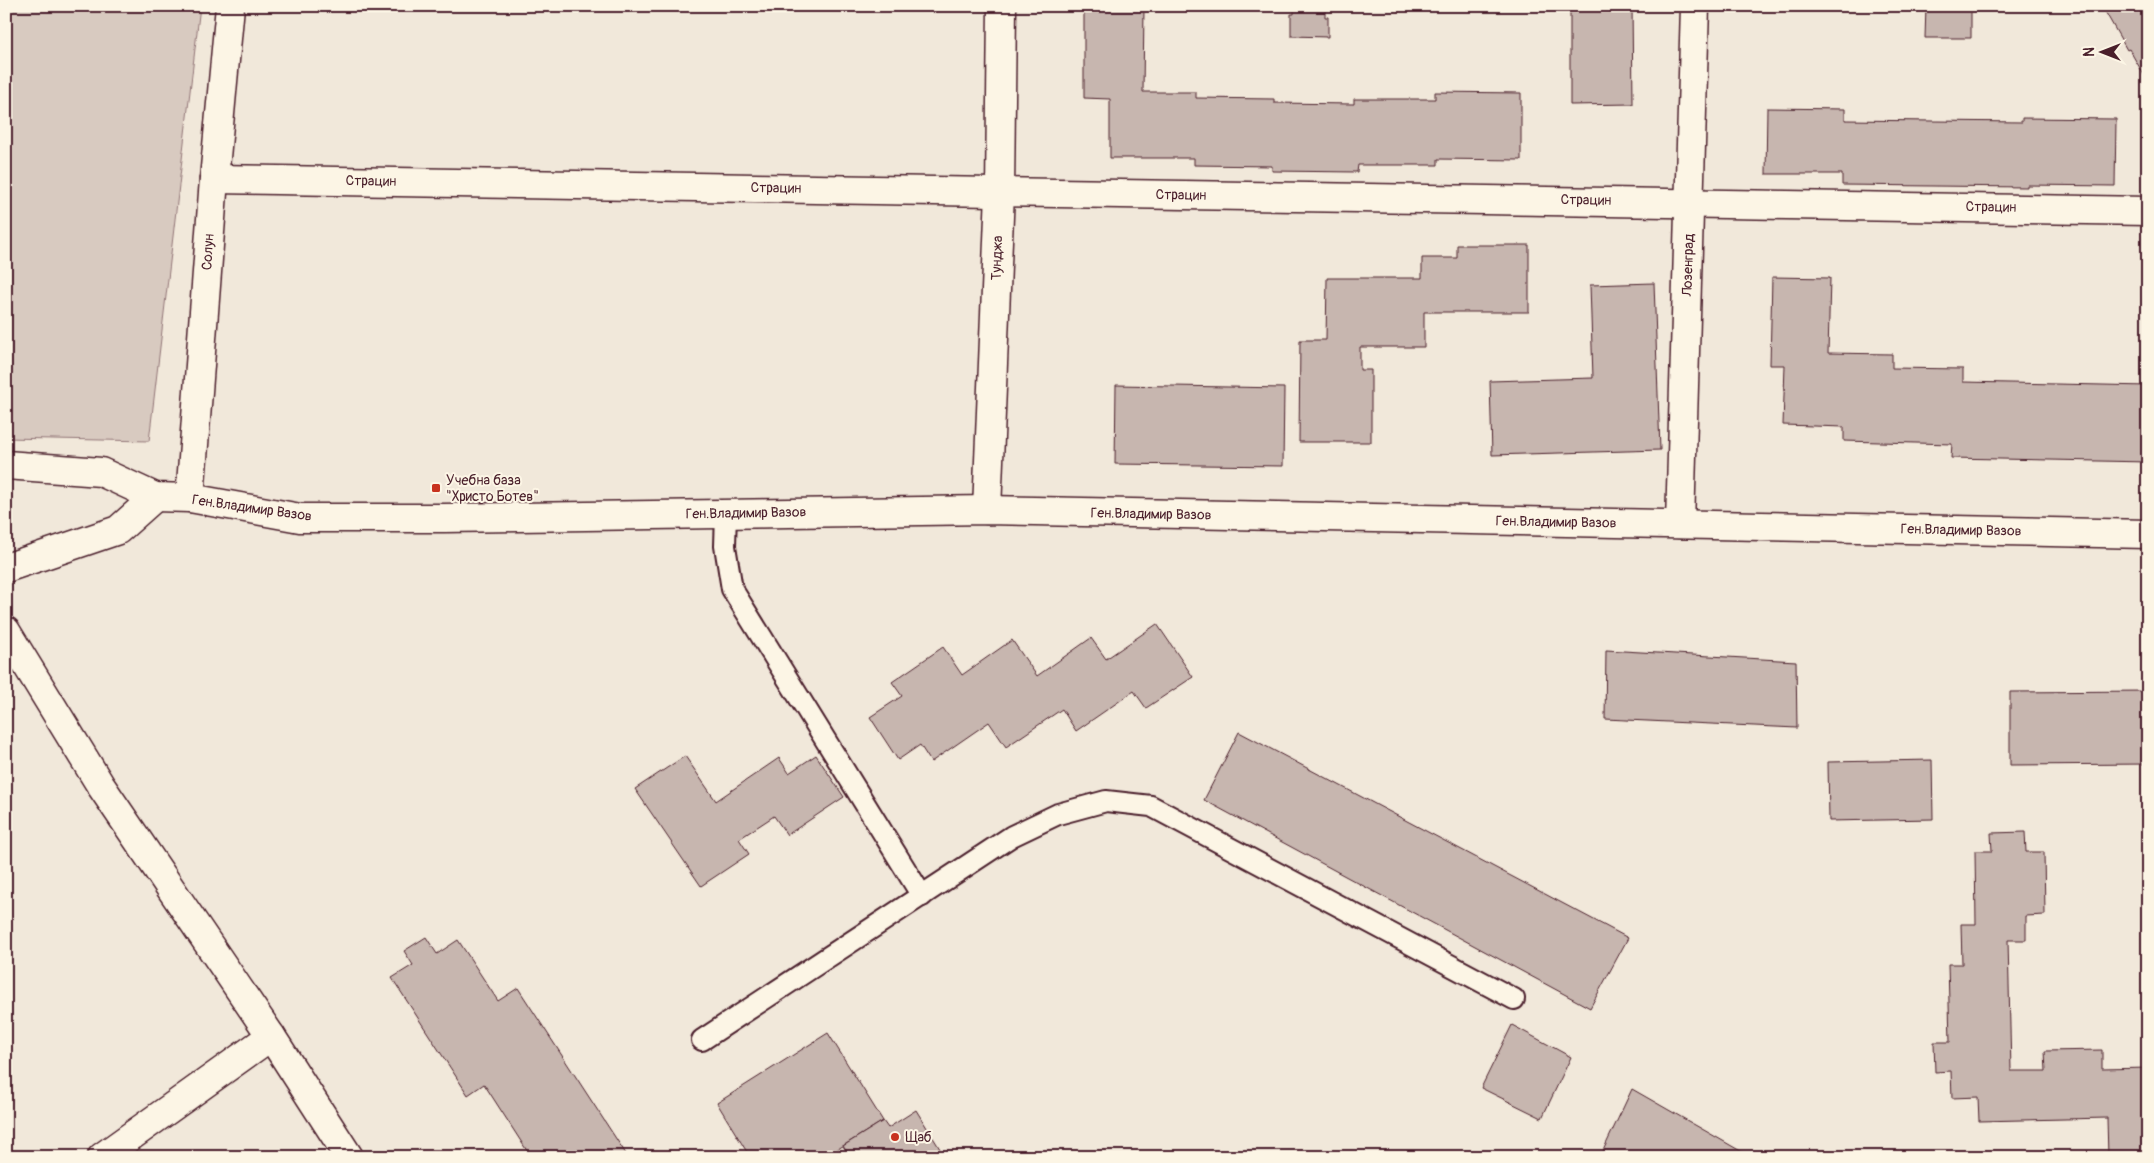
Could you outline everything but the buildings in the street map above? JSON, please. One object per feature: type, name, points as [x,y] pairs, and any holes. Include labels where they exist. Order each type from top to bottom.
[{"type":"street","name":"Солун","points":[[190,498],[214,178],[230,6]]},
{"type":"street","name":"Тунджа","points":[[987,510],[1000,192],[1002,6]]},
{"type":"street","name":"Лозенград","points":[[1680,524],[1695,6]]},
{"type":"street","name":"Страцин","points":[[214,178],[1000,192],[1689,201],[2148,211]]},
{"type":"street","name":"Ген.Владимир Вазов","points":[[6,465],[101,472],[155,497],[190,498],[300,518],[444,518],[987,510],[2148,534]]},
{"type":"street","points":[[6,568],[118,530],[155,497]]},
{"type":"street","points":[[6,631],[101,786],[271,1036],[349,1157]]},
{"type":"street","points":[[102,1157],[271,1036]]},
{"type":"lane","points":[[726,513],[725,546],[732,589],[922,896]]},
{"type":"lane","points":[[702,1040],[1012,836],[1058,814],[1106,800],[1151,806],[1514,999]]},
{"type":"shaded area","points":[[6,6],[200,6],[149,441],[6,438]]},
{"type":"place","name":"Учебна база \"Христо Ботев\"","points":[[436,488]]},
{"type":"place","name":"Щаб","points":[[895,1137]]}]
